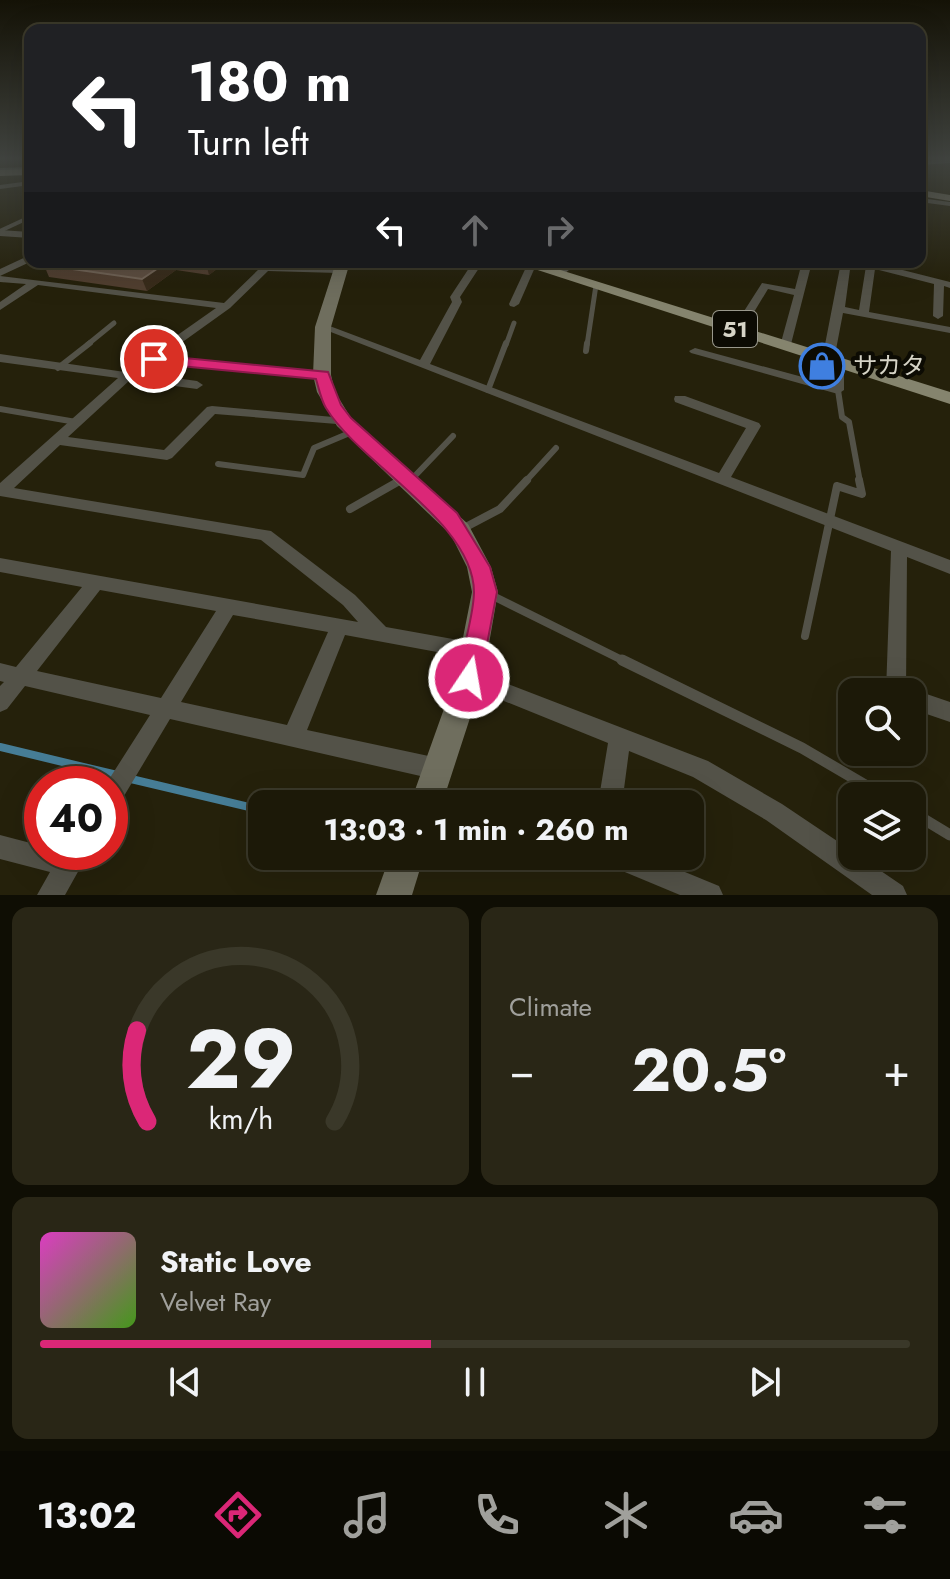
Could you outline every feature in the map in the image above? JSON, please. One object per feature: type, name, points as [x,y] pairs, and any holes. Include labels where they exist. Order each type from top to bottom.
[{"type":"main road","name":"51","points":[[566,268],[596,285],[950,398]]},
{"type":"street","points":[[2,233],[24,235]]},
{"type":"street","points":[[0,273],[24,261]]},
{"type":"street","points":[[1,492],[127,376],[226,306],[266,268]]},
{"type":"street","points":[[340,268],[323,327],[322,375],[332,406],[349,427],[460,530],[479,567],[485,592],[469,678],[431,790]]},
{"type":"street","points":[[423,365],[457,302],[455,297],[474,268]]},
{"type":"street","points":[[514,304],[525,268]]},
{"type":"street","points":[[786,346],[805,268]]},
{"type":"street","points":[[695,351],[838,390],[834,362],[845,268]]},
{"type":"street","points":[[864,313],[865,268]]},
{"type":"street","points":[[884,268],[944,284],[938,316]]},
{"type":"street","points":[[0,279],[226,306]]},
{"type":"street","points":[[0,307],[36,282]]},
{"type":"street","points":[[738,330],[765,285],[798,293]]},
{"type":"street","points":[[839,309],[950,330]]},
{"type":"street","points":[[323,327],[827,523],[950,567]]},
{"type":"street","points":[[0,358],[197,385]]},
{"type":"street","points":[[154,359],[322,375]]},
{"type":"street","points":[[680,399],[754,426],[722,481]]},
{"type":"street","points":[[58,440],[167,455],[212,410],[349,427]]},
{"type":"street","points":[[1,492],[265,535],[349,600],[380,633]]},
{"type":"street","points":[[896,678],[899,550]]},
{"type":"street","points":[[0,565],[475,651]]},
{"type":"street","points":[[0,702],[97,581]]},
{"type":"street","points":[[128,768],[229,606]]},
{"type":"street","points":[[293,737],[340,625]]},
{"type":"street","points":[[0,672],[438,769]]},
{"type":"street","points":[[469,678],[700,769],[774,812],[892,895]]},
{"type":"street","points":[[926,704],[950,712]]},
{"type":"street","points":[[612,790],[620,736]]},
{"type":"street","points":[[0,847],[24,851]]},
{"type":"street","points":[[50,895],[66,870]]},
{"type":"street","points":[[394,895],[402,870]]},
{"type":"street","points":[[650,870],[710,895]]},
{"type":"lane","points":[[2,233],[24,220]]},
{"type":"lane","points":[[586,351],[596,285]]},
{"type":"lane","points":[[58,368],[114,323]]},
{"type":"lane","points":[[488,390],[514,323]]},
{"type":"lane","points":[[805,636],[837,486],[862,494],[849,422],[842,417],[838,390]]},
{"type":"lane","points":[[0,409],[76,422]]},
{"type":"lane","points":[[218,464],[303,475],[314,448],[349,427]]},
{"type":"lane","points":[[350,509],[407,480],[453,436]]},
{"type":"lane","points":[[460,530],[500,509],[556,448]]},
{"type":"lane","points":[[485,592],[802,748],[860,782]]},
{"type":"lane","points":[[926,820],[950,835]]},
{"type":"building","points":[[65,268],[158,268],[142,279]]},
{"type":"waterway","points":[[0,747],[79,766]]},
{"type":"waterway","points":[[131,779],[248,807]]},
{"type":"place","name":"サカタ","points":[[822,366]]},
{"type":"route","points":[[154,359],[322,375],[332,406],[344,422],[449,518],[460,530],[479,567],[485,592],[482,622],[469,678]]}]
